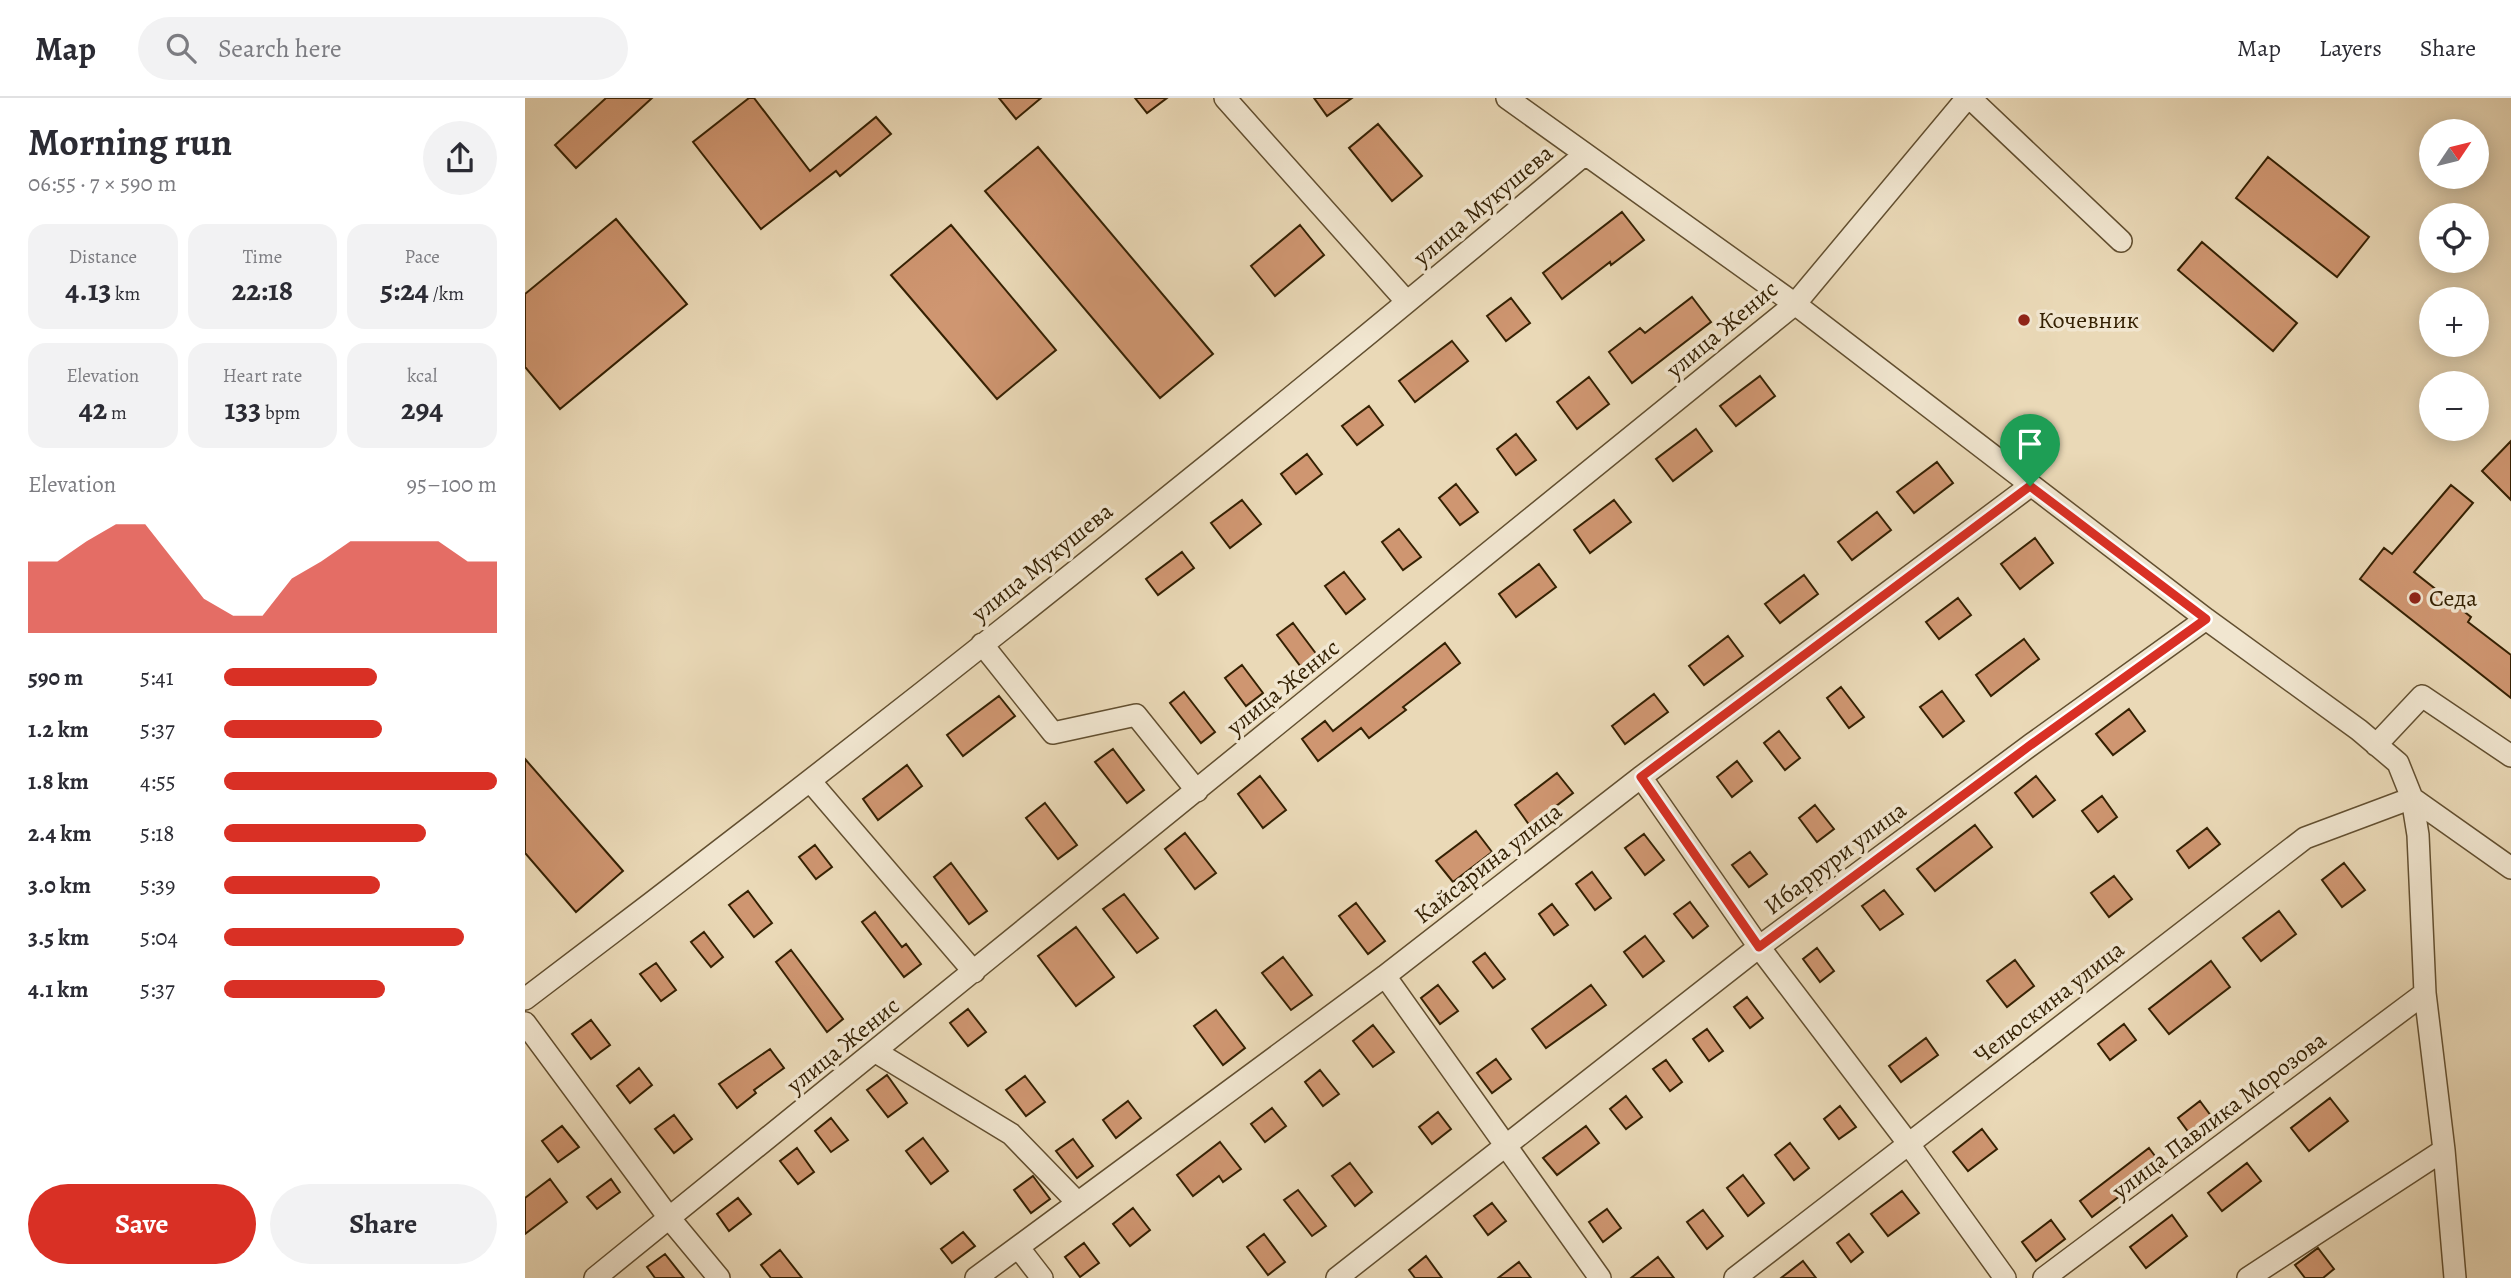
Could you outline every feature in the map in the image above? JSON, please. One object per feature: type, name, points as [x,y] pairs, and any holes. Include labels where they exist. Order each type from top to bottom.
[{"type":"street","points":[[1225,98],[1407,302]]},
{"type":"street","points":[[1507,98],[1795,304],[2030,486],[2398,763],[2412,798],[2419,835],[2425,993],[2444,1150],[2455,1278]]},
{"type":"street","points":[[1968,98],[2120,241]]},
{"type":"street","name":"улица Женис","points":[[594,1278],[1795,304],[1968,98]]},
{"type":"street","name":"улица Мукушева","points":[[525,999],[811,782],[1407,302],[1584,155]]},
{"type":"street","name":"Кайсарина улица","points":[[976,1278],[1385,976],[1641,777],[2030,486]]},
{"type":"street","name":"Ибаррури улица","points":[[1337,1278],[1759,947],[2021,752],[2206,619]]},
{"type":"street","points":[[982,644],[1053,733],[1136,715],[1197,791]]},
{"type":"street","points":[[2376,745],[2422,696],[2511,756]]},
{"type":"street","points":[[1641,777],[1759,947],[1908,1143],[2005,1278]]},
{"type":"street","points":[[811,782],[974,972]]},
{"type":"street","points":[[2412,798],[2511,868]]},
{"type":"street","name":"Челюскина улица","points":[[1735,1278],[2305,838],[2412,798]]},
{"type":"street","points":[[1385,976],[1600,1278]]},
{"type":"street","name":"улица Павлика Морозова","points":[[2044,1278],[2425,993]]},
{"type":"street","points":[[525,1023],[670,1219],[719,1278]]},
{"type":"street","points":[[876,1052],[1011,1133],[1078,1203]]},
{"type":"street","points":[[2248,1278],[2444,1150]]},
{"type":"street","points":[[1018,1247],[1042,1278]]},
{"type":"building","points":[[606,98],[652,98],[576,168],[555,145]]},
{"type":"building","points":[[749,98],[754,98],[810,171],[876,117],[891,134],[840,176],[836,171],[761,229],[693,142]]},
{"type":"building","points":[[999,98],[1041,98],[1016,119]]},
{"type":"building","points":[[1135,98],[1167,98],[1147,113]]},
{"type":"building","points":[[1314,98],[1352,98],[1327,116]]},
{"type":"building","points":[[1378,124],[1422,176],[1392,201],[1349,148]]},
{"type":"building","points":[[1038,147],[1213,354],[1160,398],[985,191]]},
{"type":"building","points":[[2268,157],[2369,237],[2337,277],[2236,198]]},
{"type":"building","points":[[1622,212],[1644,240],[1562,299],[1543,273]]},
{"type":"building","points":[[616,219],[687,304],[560,409],[525,367],[525,294]]},
{"type":"building","points":[[951,225],[1056,350],[997,399],[891,275]]},
{"type":"building","points":[[1300,225],[1324,255],[1275,296],[1251,266]]},
{"type":"building","points":[[2202,242],[2297,323],[2273,351],[2178,270]]},
{"type":"building","points":[[1692,297],[1711,322],[1632,383],[1609,352],[1640,328],[1645,333]]},
{"type":"building","points":[[1511,298],[1530,323],[1506,341],[1487,316]]},
{"type":"building","points":[[1452,341],[1468,361],[1415,402],[1399,381]]},
{"type":"building","points":[[1760,376],[1775,396],[1736,426],[1720,406]]},
{"type":"building","points":[[1589,377],[1609,404],[1577,429],[1557,402]]},
{"type":"building","points":[[1369,406],[1383,425],[1357,445],[1342,426]]},
{"type":"building","points":[[1696,429],[1712,451],[1673,481],[1656,459]]},
{"type":"building","points":[[1516,434],[1536,460],[1516,475],[1497,449]]},
{"type":"building","points":[[2511,441],[2511,500],[2482,471]]},
{"type":"building","points":[[1307,454],[1322,474],[1296,494],[1281,474]]},
{"type":"building","points":[[1937,462],[1953,483],[1914,513],[1897,492]]},
{"type":"building","points":[[1456,484],[1478,512],[1460,525],[1439,498]]},
{"type":"building","points":[[2451,485],[2473,503],[2414,572],[2471,617],[2468,622],[2511,655],[2511,698],[2360,579],[2384,548],[2392,554]]},
{"type":"building","points":[[1242,500],[1261,524],[1230,548],[1211,523]]},
{"type":"building","points":[[1614,500],[1631,522],[1590,553],[1574,530]]},
{"type":"building","points":[[1877,512],[1891,530],[1852,560],[1838,542]]},
{"type":"building","points":[[1399,529],[1421,557],[1403,570],[1382,542]]},
{"type":"building","points":[[2035,538],[2053,563],[2020,589],[2001,564]]},
{"type":"building","points":[[1182,552],[1194,568],[1158,595],[1146,579]]},
{"type":"building","points":[[1539,564],[1556,587],[1516,617],[1499,594]]},
{"type":"building","points":[[1344,572],[1365,599],[1346,614],[1325,586]]},
{"type":"building","points":[[1804,575],[1818,594],[1780,623],[1765,604]]},
{"type":"building","points":[[1958,598],[1971,615],[1939,639],[1926,622]]},
{"type":"building","points":[[1293,623],[1317,655],[1301,667],[1277,635]]},
{"type":"building","points":[[1728,636],[1743,656],[1704,685],[1689,666]]},
{"type":"building","points":[[2024,639],[2039,659],[1991,696],[1976,675]]},
{"type":"building","points":[[1445,643],[1460,663],[1403,707],[1406,710],[1369,738],[1361,728],[1318,761],[1302,739],[1325,721],[1333,731]]},
{"type":"building","points":[[1242,665],[1263,693],[1246,706],[1225,678]]},
{"type":"building","points":[[1841,687],[1864,717],[1849,728],[1827,698]]},
{"type":"building","points":[[1942,691],[1964,721],[1943,737],[1920,707]]},
{"type":"building","points":[[1184,692],[1215,732],[1201,743],[1170,703]]},
{"type":"building","points":[[1654,694],[1668,712],[1625,744],[1612,726]]},
{"type":"building","points":[[999,696],[1015,716],[963,756],[947,735]]},
{"type":"building","points":[[2129,709],[2145,731],[2113,755],[2096,734]]},
{"type":"building","points":[[1779,731],[1800,758],[1785,770],[1764,743]]},
{"type":"building","points":[[1113,749],[1144,790],[1127,803],[1095,762]]},
{"type":"building","points":[[525,759],[623,871],[576,912],[525,853]]},
{"type":"building","points":[[1737,761],[1752,781],[1732,797],[1717,777]]},
{"type":"building","points":[[907,765],[922,786],[878,820],[863,799]]},
{"type":"building","points":[[1557,773],[1573,793],[1530,826],[1515,805]]},
{"type":"building","points":[[1260,776],[1286,810],[1263,828],[1238,794]]},
{"type":"building","points":[[2036,776],[2055,800],[2033,817],[2015,793]]},
{"type":"building","points":[[2102,796],[2117,817],[2098,832],[2082,811]]},
{"type":"building","points":[[1045,803],[1077,845],[1058,859],[1026,818]]},
{"type":"building","points":[[1815,805],[1834,829],[1817,842],[1799,818]]},
{"type":"building","points":[[1975,825],[1992,847],[1935,891],[1917,869]]},
{"type":"building","points":[[2207,828],[2220,844],[2189,868],[2177,851]]},
{"type":"building","points":[[1476,831],[1492,852],[1453,882],[1436,861]]},
{"type":"building","points":[[1185,833],[1216,873],[1195,889],[1165,849]]},
{"type":"building","points":[[1644,834],[1664,860],[1645,875],[1625,848]]},
{"type":"building","points":[[815,845],[832,867],[816,879],[799,857]]},
{"type":"building","points":[[1750,852],[1767,874],[1749,887],[1732,865]]},
{"type":"building","points":[[951,863],[987,911],[969,924],[934,877]]},
{"type":"building","points":[[2344,863],[2365,890],[2342,907],[2322,880]]},
{"type":"building","points":[[1592,872],[1611,898],[1595,910],[1576,884]]},
{"type":"building","points":[[2114,876],[2132,899],[2109,917],[2091,893]]},
{"type":"building","points":[[1884,890],[1903,914],[1880,930],[1862,906]]},
{"type":"building","points":[[748,891],[772,923],[754,937],[729,905]]},
{"type":"building","points":[[1124,894],[1158,938],[1137,953],[1103,909]]},
{"type":"building","points":[[1690,902],[1708,926],[1693,938],[1674,914]]},
{"type":"building","points":[[1356,903],[1385,941],[1368,954],[1339,916]]},
{"type":"building","points":[[1552,904],[1568,925],[1554,935],[1539,914]]},
{"type":"building","points":[[2279,911],[2296,934],[2261,961],[2243,938]]},
{"type":"building","points":[[875,912],[902,947],[906,944],[921,964],[904,977],[862,922]]},
{"type":"building","points":[[1076,927],[1114,977],[1076,1006],[1038,956]]},
{"type":"building","points":[[704,932],[723,957],[711,967],[691,942]]},
{"type":"building","points":[[1645,936],[1664,961],[1643,977],[1624,952]]},
{"type":"building","points":[[1817,948],[1834,971],[1820,982],[1803,959]]},
{"type":"building","points":[[791,950],[843,1019],[827,1032],[776,962]]},
{"type":"building","points":[[1485,953],[1505,979],[1493,988],[1473,962]]},
{"type":"building","points":[[1283,957],[1312,995],[1291,1010],[1262,973]]},
{"type":"building","points":[[2015,960],[2034,986],[2007,1007],[1987,981]]},
{"type":"building","points":[[2211,961],[2230,987],[2169,1034],[2149,1009]]},
{"type":"building","points":[[656,963],[676,990],[661,1001],[640,974]]},
{"type":"building","points":[[1438,985],[1458,1011],[1440,1024],[1421,998]]},
{"type":"building","points":[[1591,985],[1606,1005],[1546,1048],[1532,1029]]},
{"type":"building","points":[[1747,997],[1763,1018],[1750,1028],[1734,1007]]},
{"type":"building","points":[[968,1009],[986,1032],[968,1046],[950,1023]]},
{"type":"building","points":[[1216,1010],[1245,1048],[1223,1065],[1194,1026]]},
{"type":"building","points":[[591,1020],[610,1045],[591,1059],[572,1034]]},
{"type":"building","points":[[2124,1024],[2136,1040],[2110,1060],[2098,1044]]},
{"type":"building","points":[[1373,1025],[1394,1052],[1373,1067],[1353,1041]]},
{"type":"building","points":[[1707,1029],[1723,1051],[1709,1061],[1693,1039]]},
{"type":"building","points":[[1926,1038],[1938,1055],[1901,1082],[1889,1066]]},
{"type":"building","points":[[770,1049],[784,1068],[754,1090],[756,1093],[737,1108],[719,1084]]},
{"type":"building","points":[[1496,1059],[1511,1079],[1492,1093],[1477,1073]]},
{"type":"building","points":[[1666,1060],[1682,1082],[1670,1091],[1653,1069]]},
{"type":"building","points":[[639,1068],[652,1085],[630,1103],[617,1086]]},
{"type":"building","points":[[1320,1070],[1339,1094],[1323,1106],[1305,1082]]},
{"type":"building","points":[[887,1075],[907,1103],[888,1117],[867,1090]]},
{"type":"building","points":[[1025,1076],[1045,1102],[1026,1116],[1006,1090]]},
{"type":"building","points":[[1626,1096],[1642,1117],[1626,1129],[1610,1109]]},
{"type":"building","points":[[2330,1098],[2348,1121],[2309,1151],[2291,1128]]},
{"type":"building","points":[[1128,1101],[1141,1118],[1116,1138],[1103,1120]]},
{"type":"building","points":[[2200,1101],[2217,1124],[2195,1141],[2178,1118]]},
{"type":"building","points":[[1840,1106],[1856,1127],[1839,1139],[1824,1119]]},
{"type":"building","points":[[1272,1108],[1286,1126],[1265,1142],[1251,1124]]},
{"type":"building","points":[[1438,1112],[1451,1129],[1432,1144],[1419,1127]]},
{"type":"building","points":[[674,1115],[692,1139],[674,1153],[655,1129]]},
{"type":"building","points":[[831,1118],[848,1140],[831,1152],[815,1131]]},
{"type":"building","points":[[562,1126],[579,1147],[558,1162],[542,1141]]},
{"type":"building","points":[[1586,1126],[1599,1143],[1557,1175],[1543,1158]]},
{"type":"building","points":[[1982,1129],[1997,1149],[1968,1171],[1953,1152]]},
{"type":"building","points":[[923,1138],[948,1171],[931,1184],[906,1151]]},
{"type":"building","points":[[1073,1139],[1093,1166],[1077,1178],[1056,1151]]},
{"type":"building","points":[[1220,1142],[1241,1169],[1223,1182],[1219,1176],[1193,1196],[1177,1175]]},
{"type":"building","points":[[1790,1143],[1809,1168],[1794,1180],[1775,1155]]},
{"type":"building","points":[[797,1148],[814,1172],[798,1184],[780,1161]]},
{"type":"building","points":[[2149,1148],[2164,1168],[2135,1189],[2133,1186],[2092,1217],[2080,1201]]},
{"type":"building","points":[[1350,1163],[1372,1192],[1355,1206],[1332,1176]]},
{"type":"building","points":[[2247,1163],[2261,1181],[2222,1211],[2208,1193]]},
{"type":"building","points":[[1743,1175],[1764,1203],[1748,1216],[1727,1188]]},
{"type":"building","points":[[1033,1176],[1050,1199],[1031,1213],[1014,1190]]},
{"type":"building","points":[[550,1179],[567,1202],[525,1234],[525,1198]]},
{"type":"building","points":[[611,1179],[620,1192],[597,1209],[587,1197]]},
{"type":"building","points":[[1298,1190],[1326,1226],[1312,1236],[1284,1200]]},
{"type":"building","points":[[1902,1191],[1919,1213],[1888,1236],[1871,1214]]},
{"type":"building","points":[[738,1198],[751,1214],[729,1231],[717,1214]]},
{"type":"building","points":[[1492,1203],[1506,1221],[1488,1235],[1474,1216]]},
{"type":"building","points":[[1133,1208],[1150,1230],[1130,1246],[1113,1224]]},
{"type":"building","points":[[1607,1209],[1621,1228],[1603,1242],[1589,1222]]},
{"type":"building","points":[[1703,1210],[1723,1236],[1707,1249],[1687,1222]]},
{"type":"building","points":[[2172,1215],[2187,1236],[2146,1268],[2130,1247]]},
{"type":"building","points":[[2051,1220],[2065,1239],[2036,1261],[2022,1242]]},
{"type":"building","points":[[963,1232],[975,1246],[952,1263],[941,1249]]},
{"type":"building","points":[[1264,1234],[1285,1262],[1268,1275],[1247,1247]]},
{"type":"building","points":[[1849,1234],[1863,1252],[1851,1262],[1837,1243]]},
{"type":"building","points":[[1084,1243],[1099,1263],[1080,1277],[1065,1257]]},
{"type":"building","points":[[2318,1248],[2334,1269],[2323,1278],[2305,1278],[2295,1265]]},
{"type":"building","points":[[780,1250],[802,1278],[771,1278],[761,1265]]},
{"type":"building","points":[[665,1254],[684,1278],[655,1278],[647,1267]]},
{"type":"building","points":[[1426,1256],[1442,1278],[1415,1278],[1409,1270]]},
{"type":"building","points":[[1658,1257],[1674,1278],[1631,1278]]},
{"type":"building","points":[[1803,1261],[1816,1278],[1781,1278]]},
{"type":"building","points":[[1519,1262],[1531,1278],[1498,1278]]},
{"type":"place","name":"Кочевник","points":[[2024,320]]},
{"type":"place","name":"Седа","points":[[2415,598]]},
{"type":"route","points":[[2030,486],[2206,619],[2032,744],[1759,947],[1641,777],[2030,486]]}]
